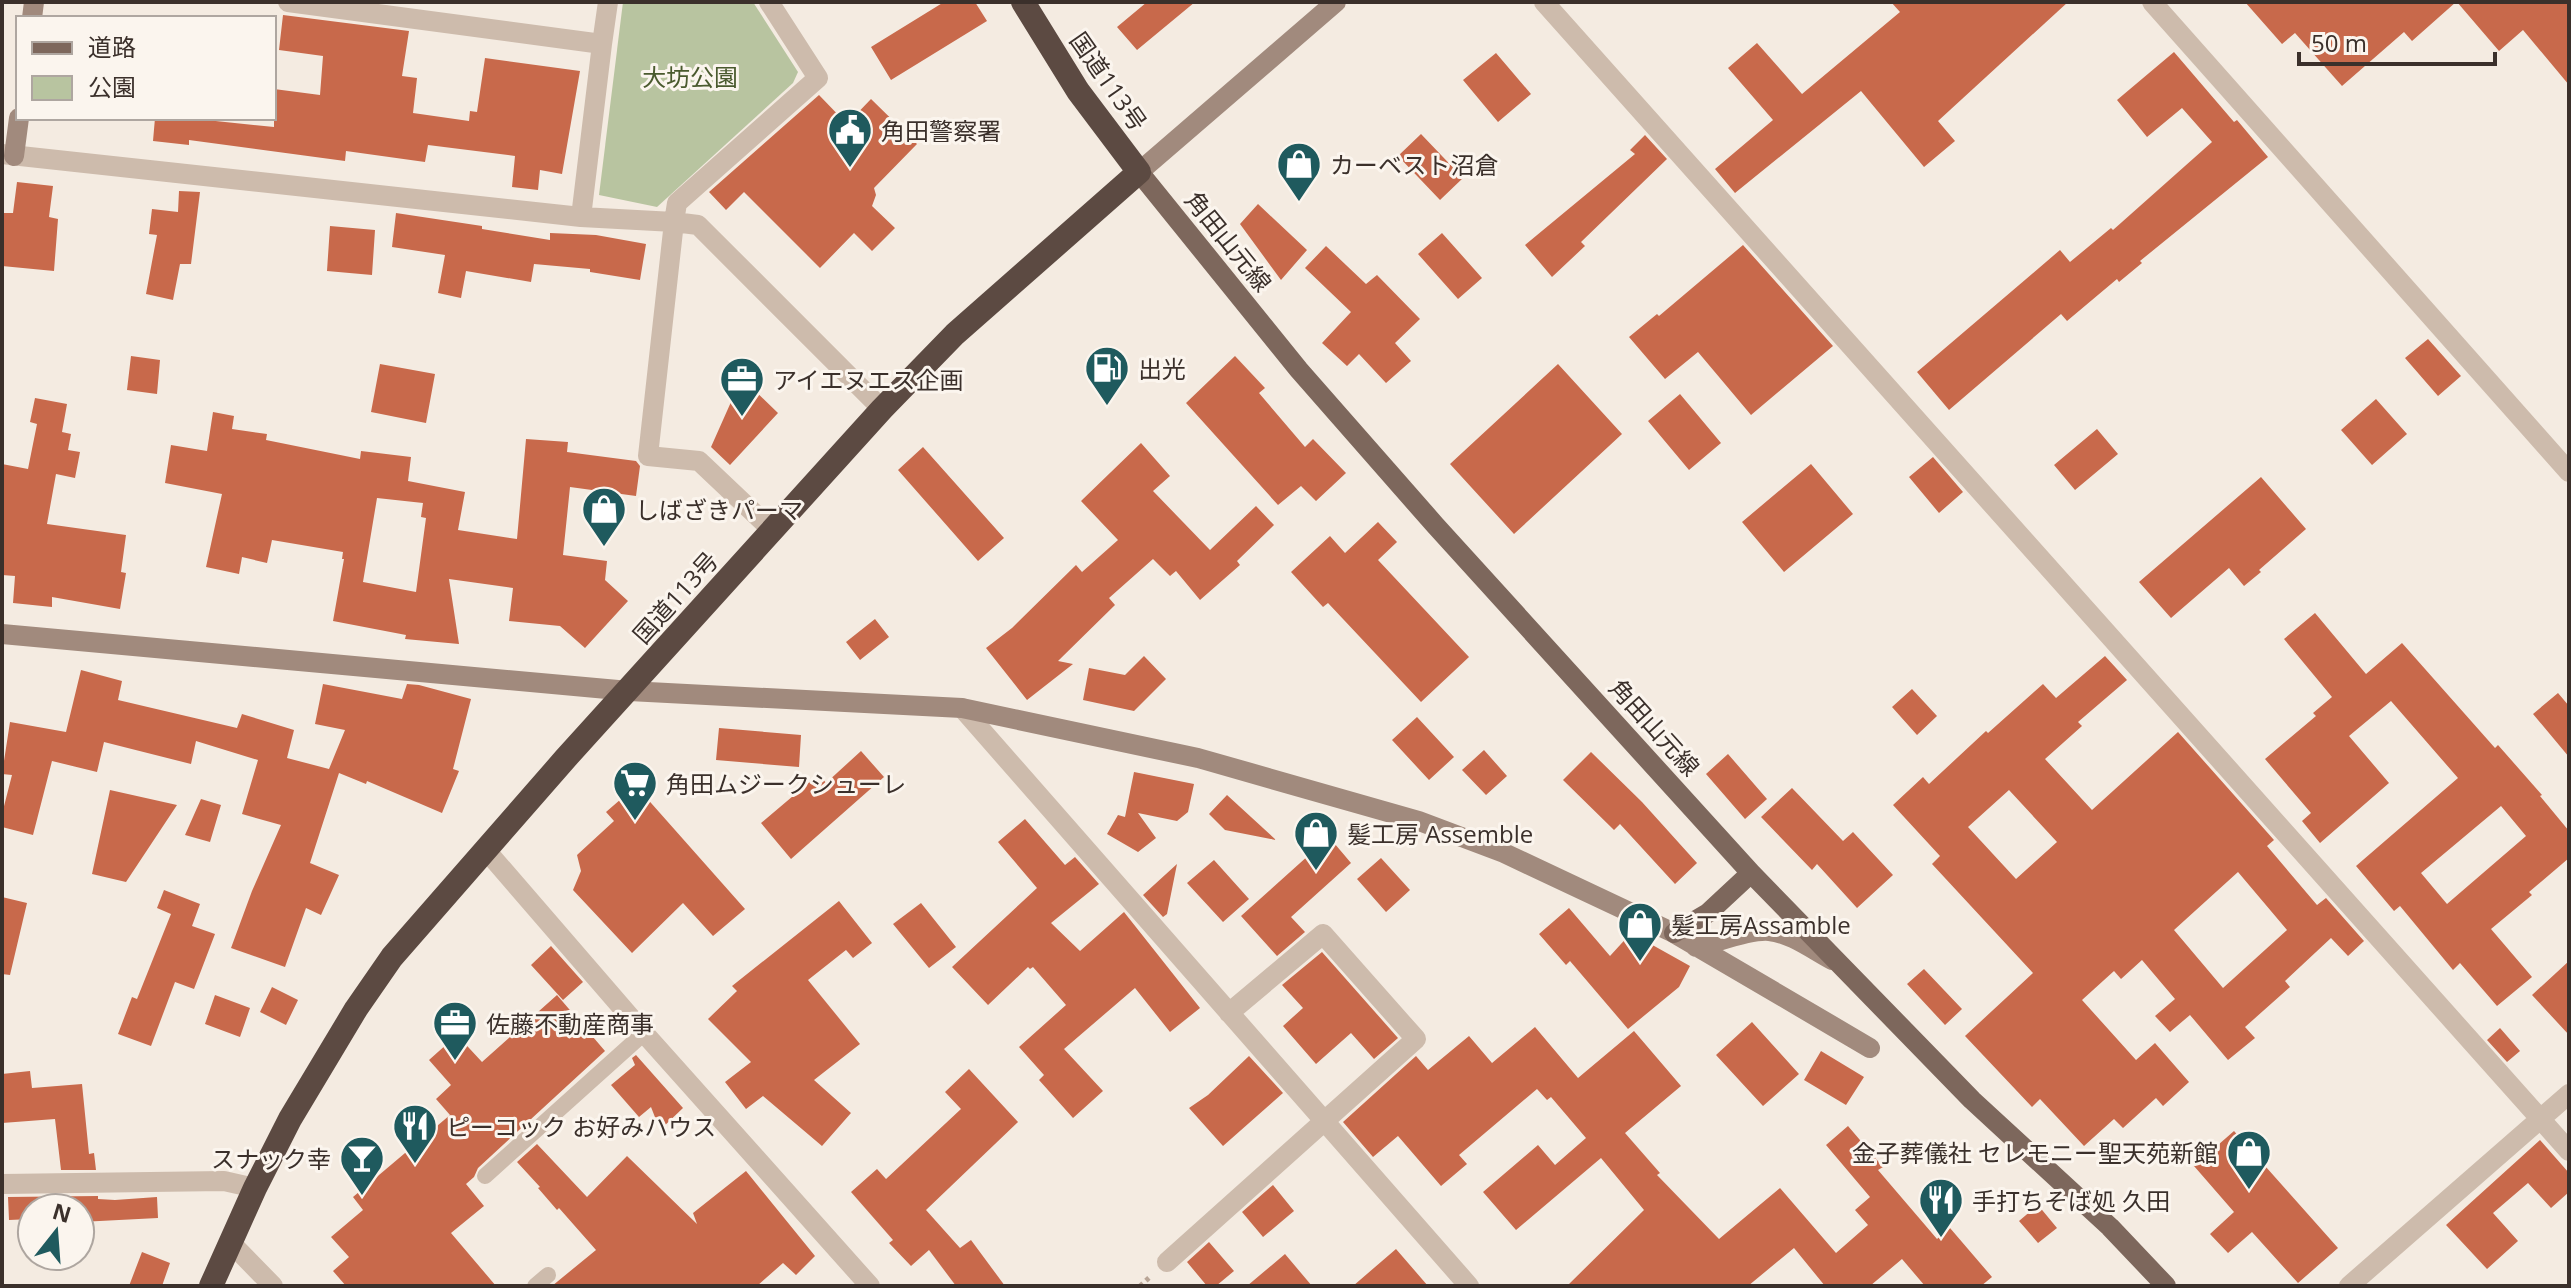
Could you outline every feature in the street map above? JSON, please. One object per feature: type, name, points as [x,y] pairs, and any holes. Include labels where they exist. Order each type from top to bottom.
[{"type":"highway","name":"国道113号","points":[[211,1286],[290,1119],[392,957],[485,849],[882,409],[955,334],[1139,172],[1085,101],[1023,2]]},
{"type":"main road","name":"角田山元線","points":[[1139,172],[1299,370],[1751,873],[1972,1100],[2110,1227],[2166,1286]]},
{"type":"main road","points":[[1674,933],[1708,913],[1751,873]]},
{"type":"street","points":[[288,2],[602,44]]},
{"type":"street","points":[[581,217],[608,2]]},
{"type":"street","points":[[769,2],[818,78],[677,203],[648,456],[699,461],[772,530]]},
{"type":"street","points":[[1139,172],[1336,2]]},
{"type":"street","points":[[1544,2],[2569,1151]]},
{"type":"street","points":[[2152,2],[2569,472]]},
{"type":"street","points":[[18,120],[8,155],[581,217],[698,225],[882,409]]},
{"type":"street","points":[[2,634],[629,691],[962,708],[1198,758],[1419,821],[1504,853],[1674,933],[1870,1048]]},
{"type":"street","points":[[962,708],[1469,1286]]},
{"type":"street","points":[[485,849],[870,1286]]},
{"type":"street","points":[[1696,947],[1753,931],[1771,931],[1790,937],[1836,962]]},
{"type":"street","points":[[1167,1262],[1416,1039],[1323,934],[1229,1013]]},
{"type":"street","points":[[2349,1286],[2569,1094]]},
{"type":"street","points":[[2,1184],[224,1181],[255,1188]]},
{"type":"street","points":[[231,1243],[273,1286]]},
{"type":"lane","points":[[485,1176],[644,1033]]},
{"type":"green space","name":"大坊公園","points":[[623,2],[753,2],[798,72],[793,83],[657,207],[599,195]]},
{"type":"building","points":[[944,2],[975,2],[987,21],[891,80],[871,47]]},
{"type":"building","points":[[1147,2],[1195,2],[1137,50],[1117,27]]},
{"type":"building","points":[[1891,2],[2068,2],[1938,121],[1955,141],[1924,167],[1861,91],[1735,193],[1715,169],[1773,120],[1728,68],[1757,43],[1802,94],[1900,12]]},
{"type":"building","points":[[2245,2],[2456,2],[2412,41],[2404,32],[2342,86],[2295,33],[2282,44]]},
{"type":"building","points":[[2457,2],[2569,2],[2569,85],[2523,30],[2499,51]]},
{"type":"building","points":[[283,15],[409,31],[402,76],[417,78],[413,113],[469,121],[470,111],[477,112],[485,58],[580,71],[562,174],[540,170],[538,190],[512,187],[515,156],[428,145],[425,162],[346,151],[345,161],[189,140],[189,145],[153,141],[155,120],[206,120],[274,127],[276,89],[320,95],[323,56],[279,50]]},
{"type":"building","points":[[2174,52],[2268,157],[2140,261],[2142,263],[2119,282],[2117,279],[2067,321],[2061,314],[1949,410],[1917,372],[2060,250],[2070,262],[2111,228],[2113,230],[2212,142],[2182,108],[2147,137],[2117,100]]},
{"type":"building","points":[[1496,53],[1531,94],[1498,122],[1463,80]]},
{"type":"building","points":[[819,95],[847,124],[871,99],[917,144],[874,188],[876,195],[872,206],[895,228],[872,251],[854,233],[820,268],[744,192],[726,210],[709,192]]},
{"type":"building","points":[[1421,134],[1463,178],[1440,200],[1398,156]]},
{"type":"building","points":[[1645,135],[1667,159],[1581,242],[1585,246],[1552,277],[1525,245],[1635,154],[1630,150]]},
{"type":"building","points":[[17,182],[53,186],[49,217],[58,219],[54,271],[2,266],[2,213],[13,213]]},
{"type":"building","points":[[179,191],[200,192],[191,264],[180,264],[173,300],[146,294],[157,235],[149,234],[152,209],[178,212]]},
{"type":"building","points":[[1258,204],[1307,250],[1281,280],[1240,224]]},
{"type":"building","points":[[396,213],[550,240],[550,233],[596,235],[646,244],[640,280],[590,272],[590,269],[534,264],[531,282],[466,271],[461,298],[438,293],[445,255],[392,247]]},
{"type":"building","points":[[330,226],[375,230],[372,275],[327,271]]},
{"type":"building","points":[[1442,233],[1482,278],[1458,299],[1418,254]]},
{"type":"building","points":[[1743,245],[1833,346],[1751,415],[1698,352],[1665,379],[1629,337],[1657,314],[1659,316]]},
{"type":"building","points":[[1326,246],[1366,284],[1377,275],[1420,319],[1395,343],[1411,361],[1386,383],[1359,354],[1347,366],[1322,343],[1351,312],[1305,268]]},
{"type":"building","points":[[2428,339],[2461,376],[2438,396],[2405,358]]},
{"type":"building","points":[[131,356],[160,360],[157,394],[127,390]]},
{"type":"building","points":[[1235,356],[1265,388],[1259,393],[1305,447],[1313,439],[1346,473],[1316,501],[1301,486],[1278,505],[1186,403]]},
{"type":"building","points":[[380,364],[435,374],[426,423],[371,412]]},
{"type":"building","points":[[1558,364],[1622,434],[1514,534],[1450,464]]},
{"type":"building","points":[[748,384],[778,413],[730,465],[711,447],[731,402]]},
{"type":"building","points":[[1680,394],[1721,443],[1689,470],[1648,421]]},
{"type":"building","points":[[35,398],[67,404],[62,432],[71,434],[68,450],[80,452],[75,478],[56,474],[47,524],[126,535],[121,572],[126,573],[120,609],[52,597],[52,607],[13,603],[15,576],[2,575],[2,464],[28,469],[37,424],[30,422]]},
{"type":"building","points":[[2376,399],[2407,434],[2372,465],[2341,430]]},
{"type":"building","points":[[213,412],[234,416],[232,429],[267,434],[266,440],[360,459],[361,451],[411,457],[408,481],[465,492],[458,530],[517,539],[526,439],[568,442],[567,452],[636,461],[640,466],[636,496],[570,487],[563,555],[607,561],[605,580],[628,601],[585,648],[560,626],[509,621],[513,588],[449,579],[459,644],[405,639],[406,635],[333,621],[343,552],[272,540],[267,563],[242,557],[239,574],[206,567],[222,494],[165,483],[171,445],[207,451]],"holes":[[[377,498],[423,503],[421,517],[426,518],[416,592],[363,582]]]},
{"type":"building","points":[[2097,429],[2118,454],[2075,490],[2054,465]]},
{"type":"building","points":[[1141,443],[1170,476],[1153,491],[1210,550],[1256,506],[1274,525],[1237,561],[1240,565],[1200,600],[1176,571],[1170,576],[1153,559],[1109,598],[1115,605],[1058,661],[1073,664],[1027,700],[986,648],[1012,628],[1076,565],[1082,572],[1118,540],[1081,501]]},
{"type":"building","points":[[923,447],[1004,538],[978,561],[898,470]]},
{"type":"building","points":[[1933,457],[1963,492],[1939,513],[1909,477]]},
{"type":"building","points":[[1811,464],[1853,514],[1784,572],[1742,522]]},
{"type":"building","points":[[2261,477],[2306,529],[2244,586],[2229,568],[2171,618],[2139,582]]},
{"type":"building","points":[[1378,522],[1397,542],[1378,560],[1469,657],[1421,702],[1328,603],[1323,607],[1291,572],[1330,536],[1345,553]]},
{"type":"building","points":[[2315,613],[2366,674],[2402,643],[2495,748],[2498,745],[2569,831],[2569,858],[2529,892],[2532,895],[2491,929],[2532,977],[2497,1006],[2460,963],[2453,970],[2400,906],[2394,911],[2356,866],[2458,778],[2391,701],[2349,736],[2389,783],[2320,843],[2302,821],[2311,813],[2265,759],[2316,716],[2313,713],[2332,697],[2284,639]],"holes":[[[2501,806],[2526,836],[2447,904],[2421,873]]]},
{"type":"building","points":[[875,619],[889,637],[860,660],[846,642]]},
{"type":"building","points":[[1144,656],[1166,679],[1134,711],[1083,700],[1089,668],[1125,675]]},
{"type":"building","points":[[2105,656],[2127,680],[2078,722],[2082,726],[2045,759],[2092,810],[2178,732],[2274,840],[2267,846],[2317,905],[2326,898],[2364,941],[2348,956],[2331,938],[2285,981],[2290,987],[2245,1027],[2255,1038],[2228,1060],[2190,1015],[2170,1032],[2155,1016],[2175,999],[2142,960],[2121,979],[2114,971],[2082,1000],[2136,1060],[2155,1043],[2189,1082],[2163,1106],[2156,1098],[2123,1128],[2114,1119],[2084,1146],[2040,1099],[2032,1107],[1965,1036],[2033,973],[1932,864],[1940,856],[1893,805],[1923,777],[1929,784],[2043,684],[2056,698]],"holes":[[[2009,790],[2057,842],[2016,879],[1968,827]],[[2238,872],[2287,930],[2223,988],[2174,930]]]},
{"type":"building","points":[[81,670],[122,681],[118,700],[237,728],[242,714],[294,730],[287,758],[329,769],[345,730],[315,724],[323,684],[402,699],[407,684],[419,685],[471,699],[453,769],[459,771],[442,813],[367,781],[366,784],[339,773],[310,863],[339,875],[321,915],[306,908],[285,967],[231,948],[281,825],[242,814],[258,760],[196,741],[191,764],[104,742],[97,772],[52,761],[33,835],[2,827],[2,814],[12,775],[2,774],[10,722],[66,732]]},
{"type":"building","points":[[1912,689],[1937,716],[1917,735],[1892,707]]},
{"type":"building","points":[[2558,693],[2569,706],[2569,757],[2533,714]]},
{"type":"building","points":[[1417,717],[1454,757],[1429,780],[1392,740]]},
{"type":"building","points":[[719,728],[801,735],[799,767],[716,760]]},
{"type":"building","points":[[1484,750],[1507,776],[1486,795],[1462,770]]},
{"type":"building","points":[[861,751],[884,777],[791,859],[761,823],[819,774],[826,783]]},
{"type":"building","points":[[1591,752],[1697,863],[1675,884],[1620,824],[1614,830],[1563,780]]},
{"type":"building","points":[[1728,754],[1767,799],[1745,819],[1706,774]]},
{"type":"building","points":[[1134,772],[1194,784],[1188,812],[1177,821],[1138,813],[1156,838],[1138,852],[1107,834],[1118,815],[1125,817]]},
{"type":"building","points":[[636,786],[745,909],[713,936],[683,903],[632,953],[573,890],[581,871],[577,855],[614,821],[606,812]]},
{"type":"building","points":[[1792,788],[1843,841],[1853,832],[1893,875],[1857,908],[1817,864],[1812,870],[1761,817]]},
{"type":"building","points":[[110,790],[177,805],[126,882],[92,874]]},
{"type":"building","points":[[1227,795],[1276,840],[1225,830],[1209,814]]},
{"type":"building","points":[[201,799],[221,805],[210,842],[185,835]]},
{"type":"building","points":[[1025,819],[1065,865],[1075,857],[1099,884],[1051,923],[1080,951],[1124,912],[1200,1008],[1170,1032],[1135,988],[1064,1049],[1103,1091],[1073,1118],[1039,1080],[1044,1075],[1019,1047],[1066,1005],[1033,967],[1028,967],[988,1005],[952,967],[1037,888],[998,842]]},
{"type":"building","points":[[1329,837],[1351,863],[1291,917],[1305,932],[1277,956],[1241,916]]},
{"type":"building","points":[[1381,858],[1410,890],[1386,912],[1357,879]]},
{"type":"building","points":[[1214,860],[1249,899],[1223,922],[1187,883]]},
{"type":"building","points":[[1177,864],[1167,914],[1163,917],[1143,895]]},
{"type":"building","points":[[164,890],[200,904],[192,926],[215,934],[194,989],[175,982],[151,1046],[118,1034],[132,997],[137,999],[171,914],[157,908]]},
{"type":"building","points":[[2,897],[27,903],[10,975],[2,974]]},
{"type":"building","points":[[839,901],[872,943],[853,958],[846,950],[808,980],[860,1044],[814,1080],[851,1113],[822,1146],[763,1096],[746,1109],[725,1082],[751,1062],[708,1019],[737,991],[732,986]]},
{"type":"building","points":[[921,903],[956,947],[929,968],[893,924]]},
{"type":"building","points":[[1569,908],[1610,956],[1631,933],[1690,966],[1679,987],[1628,1029],[1570,961],[1566,965],[1539,934]]},
{"type":"building","points":[[551,946],[583,982],[563,1000],[531,965]]},
{"type":"building","points":[[1322,952],[1398,1038],[1374,1059],[1351,1033],[1316,1064],[1283,1026],[1303,1008],[1282,985]]},
{"type":"building","points":[[2569,961],[2569,1035],[2532,995]]},
{"type":"building","points":[[1924,969],[1962,1009],[1945,1025],[1907,984]]},
{"type":"building","points":[[272,987],[298,1000],[286,1025],[260,1012]]},
{"type":"building","points":[[215,995],[250,1008],[240,1037],[205,1024]]},
{"type":"building","points":[[557,995],[605,1051],[478,1168],[466,1184],[484,1206],[451,1233],[496,1286],[346,1286],[333,1271],[349,1257],[331,1237],[363,1210],[353,1197],[450,1115],[436,1099],[451,1085],[429,1060],[457,1035],[482,1062]]},
{"type":"building","points":[[1752,1022],[1799,1074],[1763,1106],[1716,1055]]},
{"type":"building","points":[[1535,1027],[1578,1078],[1634,1031],[1681,1086],[1625,1133],[1660,1173],[1657,1175],[1719,1239],[1780,1188],[1836,1253],[1868,1225],[1855,1210],[1870,1197],[1826,1145],[1848,1126],[1883,1167],[1878,1170],[1937,1239],[1950,1228],[1992,1277],[1981,1286],[1925,1286],[1902,1259],[1870,1286],[1825,1286],[1794,1248],[1748,1286],[1567,1286],[1644,1210],[1601,1158],[1516,1230],[1483,1192],[1538,1145],[1555,1165],[1586,1138],[1551,1097],[1547,1100],[1537,1089],[1459,1155],[1467,1164],[1441,1186],[1398,1136],[1373,1157],[1343,1122],[1416,1056],[1428,1070],[1469,1036],[1492,1063]]},
{"type":"building","points":[[2500,1028],[2520,1051],[2507,1062],[2487,1040]]},
{"type":"building","points":[[1821,1051],[1864,1077],[1846,1105],[1804,1080]]},
{"type":"building","points":[[636,1055],[683,1108],[660,1130],[651,1107],[639,1117],[611,1085],[635,1065],[632,1058]]},
{"type":"building","points":[[1249,1056],[1283,1093],[1223,1146],[1189,1108],[1208,1095]]},
{"type":"building","points":[[969,1069],[1018,1122],[926,1210],[960,1248],[971,1240],[1005,1286],[956,1286],[929,1250],[911,1266],[889,1243],[893,1240],[851,1192],[877,1169],[886,1179],[961,1109],[945,1092]]},
{"type":"building","points":[[30,1071],[32,1088],[82,1084],[89,1154],[94,1153],[96,1170],[61,1170],[55,1119],[2,1123],[2,1074]]},
{"type":"building","points":[[2234,1131],[2338,1248],[2298,1283],[2252,1232],[2228,1253],[2210,1234],[2234,1212],[2194,1166]]},
{"type":"building","points":[[2540,1140],[2569,1173],[2569,1192],[2551,1208],[2528,1183],[2493,1213],[2518,1241],[2487,1269],[2446,1225]]},
{"type":"building","points":[[537,1144],[587,1197],[627,1156],[697,1224],[693,1213],[746,1171],[815,1256],[796,1275],[783,1263],[757,1286],[552,1286],[596,1250],[517,1162]]},
{"type":"building","points":[[1273,1185],[1294,1211],[1263,1237],[1242,1212]]},
{"type":"building","points":[[96,1196],[98,1199],[115,1200],[157,1197],[158,1218],[96,1221]]},
{"type":"building","points":[[8,1197],[16,1197],[16,1220],[9,1220]]},
{"type":"building","points":[[2038,1205],[2057,1228],[2038,1243],[2019,1221]]},
{"type":"building","points":[[1209,1242],[1234,1271],[1216,1286],[1207,1286],[1187,1262]]},
{"type":"building","points":[[1396,1249],[1428,1286],[1353,1286]]},
{"type":"building","points":[[142,1252],[170,1263],[162,1286],[129,1286]]},
{"type":"building","points":[[1285,1254],[1312,1286],[1247,1286]]},
{"type":"place","name":"角田警察署","points":[[850,169]]},
{"type":"place","name":"カーベスト沼倉","points":[[1299,203]]},
{"type":"place","name":"出光","points":[[1107,407]]},
{"type":"place","name":"アイエヌエス企画","points":[[742,418]]},
{"type":"place","name":"しばざきパーマ","points":[[604,548]]},
{"type":"place","name":"角田ムジークシューレ","points":[[635,822]]},
{"type":"place","name":"髪工房 Assemble","points":[[1316,872]]},
{"type":"place","name":"髪工房Assamble","points":[[1640,963]]},
{"type":"place","name":"佐藤不動産商事","points":[[455,1062]]},
{"type":"place","name":"ピーコック お好みハウス","points":[[415,1165]]},
{"type":"place","name":"金子葬儀社 セレモニー聖天苑新館","points":[[2249,1191]]},
{"type":"place","name":"スナック幸","points":[[362,1197]]},
{"type":"place","name":"手打ちそば処 久田","points":[[1941,1239]]}]
